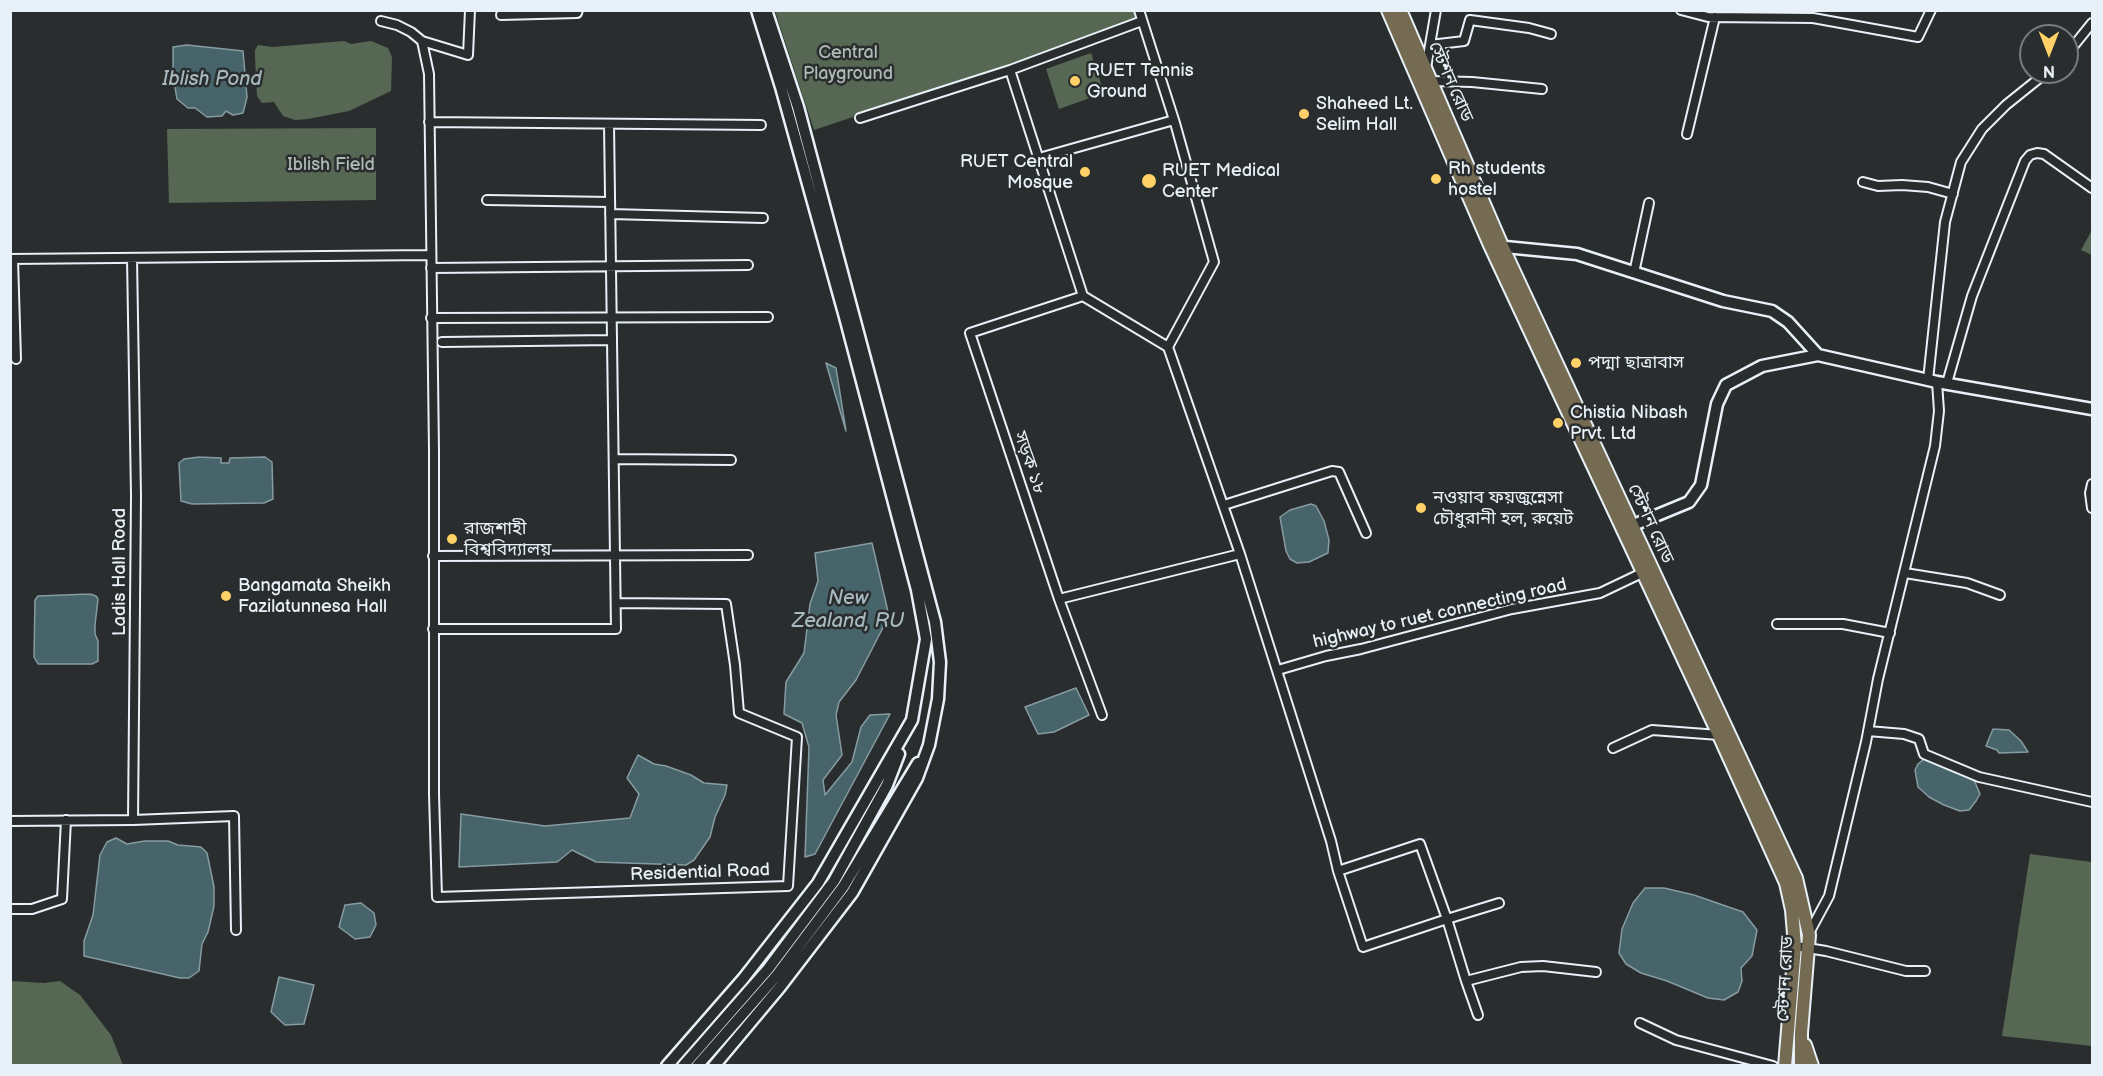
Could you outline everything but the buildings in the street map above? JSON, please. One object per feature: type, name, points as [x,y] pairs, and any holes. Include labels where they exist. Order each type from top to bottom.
[{"type":"main road","points":[[683,1065],[768,969],[834,881],[887,785],[912,720],[926,639],[917,590],[842,306],[782,87],[757,10]]},
{"type":"main road","points":[[714,1065],[780,987],[852,893],[917,778],[929,745],[939,690],[940,662],[935,622],[798,107],[766,10]]},
{"type":"main road","name":"স্টেশন রোড","points":[[1388,10],[1642,573],[1786,883],[1792,910],[1795,946],[1785,1065]]},
{"type":"main road","name":"স্টেশন রোড","points":[[1400,10],[1496,246],[1631,526],[1796,878],[1809,934],[1801,1033],[1801,1065]]},
{"type":"main road","points":[[1496,246],[1577,254],[1723,301],[1772,311],[1788,322],[1818,355]]},
{"type":"main road","points":[[1631,526],[1689,502],[1701,485],[1717,404],[1726,385],[1762,366],[1818,355],[1937,381],[2092,409]]},
{"type":"main road","points":[[667,1065],[743,979],[818,883],[912,720]]},
{"type":"main road","points":[[697,1065],[777,975],[843,887],[898,792],[929,745]]},
{"type":"main road","points":[[1801,1033],[1812,1065]]},
{"type":"street","points":[[381,21],[397,25],[422,41],[468,55],[470,10]]},
{"type":"street","points":[[501,15],[577,12],[578,10]]},
{"type":"street","points":[[1138,10],[1174,120],[1214,262],[1168,347]]},
{"type":"street","points":[[1436,10],[1428,76],[1542,89]]},
{"type":"street","points":[[1681,10],[1715,17],[1813,18],[1918,37],[1931,10]]},
{"type":"street","points":[[1687,134],[1715,17]]},
{"type":"street","points":[[1430,45],[1464,41],[1470,20],[1529,28],[1551,34]]},
{"type":"street","points":[[860,118],[1010,70],[1142,21]]},
{"type":"street","points":[[2079,39],[2092,23]]},
{"type":"street","points":[[422,41],[429,74],[433,629],[616,629],[609,124]]},
{"type":"street","points":[[1010,70],[1083,296],[1168,347],[1224,505],[1278,670],[1363,947],[1498,903]]},
{"type":"street","points":[[1809,934],[1829,896],[1878,679],[1935,446],[1939,411],[1937,381],[1945,222],[1961,162],[1982,129],[2006,105],[2032,84]]},
{"type":"street","points":[[1038,158],[1174,120]]},
{"type":"street","points":[[429,122],[761,125]]},
{"type":"street","points":[[1937,381],[2025,161],[2030,155],[2044,154],[2092,188]]},
{"type":"street","points":[[1863,182],[1878,186],[1902,184],[1928,187],[1953,194]]},
{"type":"street","points":[[487,200],[610,202]]},
{"type":"street","points":[[1634,273],[1649,203]]},
{"type":"street","points":[[610,214],[763,218]]},
{"type":"street","points":[[16,359],[12,259],[430,255]]},
{"type":"street","name":"Ladis Hall Road","points":[[132,258],[136,496],[133,820]]},
{"type":"street","points":[[430,268],[748,265]]},
{"type":"street","name":"সড়ক ১৮","points":[[1083,296],[970,333],[1059,599],[1102,715]]},
{"type":"street","points":[[431,318],[768,316]]},
{"type":"street","points":[[442,342],[612,340]]},
{"type":"street","points":[[614,459],[731,460]]},
{"type":"street","points":[[1224,505],[1332,471],[1339,472],[1366,533]]},
{"type":"street","points":[[2092,484],[2090,493],[2092,508]]},
{"type":"street","points":[[1059,599],[1240,554]]},
{"type":"street","points":[[433,556],[748,555]]},
{"type":"street","name":"highway to ruet connecting road","points":[[1278,670],[1512,609],[1600,593],[1642,573]]},
{"type":"street","points":[[1905,573],[1967,584],[2000,595]]},
{"type":"street","name":"Residential Road","points":[[433,629],[437,897],[788,885],[797,737],[739,713],[726,604],[616,603]]},
{"type":"street","points":[[1777,624],[1843,624],[1890,633]]},
{"type":"street","points":[[1612,748],[1652,730],[1719,735]]},
{"type":"street","points":[[1868,731],[1904,734],[1919,739],[1924,754],[1963,768],[1979,777],[2092,802]]},
{"type":"street","points":[[10,821],[234,816],[236,930]]},
{"type":"street","points":[[10,909],[32,909],[62,899],[66,820]]},
{"type":"street","points":[[1338,871],[1420,844],[1478,1015]]},
{"type":"street","points":[[1795,946],[1906,971],[1925,971]]},
{"type":"street","points":[[1466,981],[1521,967],[1543,966],[1596,972]]},
{"type":"street","points":[[1640,1023],[1676,1040],[1773,1065]]},
{"type":"green space","name":"Central Playground","points":[[1139,10],[1142,21],[814,130],[775,11]]},
{"type":"green space","points":[[344,41],[351,44],[371,41],[388,48],[392,57],[391,91],[349,111],[295,120],[283,116],[274,102],[262,103],[257,96],[255,50],[258,45],[273,47]]},
{"type":"green space","name":"RUET Tennis Ground","points":[[1091,53],[1104,93],[1059,109],[1046,69]]},
{"type":"green space","name":"Iblish Field","points":[[376,128],[376,200],[169,203],[167,129]]},
{"type":"green space","points":[[2092,230],[2092,255],[2081,250]]},
{"type":"green space","points":[[2030,854],[2092,862],[2092,1046],[2002,1036]]},
{"type":"green space","points":[[11,981],[44,983],[60,981],[80,995],[111,1035],[123,1065],[11,1065]]},
{"type":"water","name":"Iblish Pond","points":[[187,45],[243,51],[247,97],[243,113],[233,115],[226,111],[222,116],[207,117],[195,108],[188,108],[177,99],[173,75],[173,47]]},
{"type":"water","points":[[826,363],[836,368],[846,431]]},
{"type":"water","points":[[265,457],[272,462],[273,499],[264,503],[192,504],[181,501],[179,463],[184,459],[221,458],[221,463],[229,463],[230,458]]},
{"type":"water","points":[[1311,504],[1316,506],[1324,521],[1329,540],[1328,553],[1309,562],[1297,563],[1290,559],[1286,551],[1280,517],[1290,510]]},
{"type":"water","name":"New Zealand, RU","points":[[872,543],[889,616],[856,680],[839,702],[836,715],[842,755],[823,780],[825,795],[852,762],[861,727],[870,715],[890,714],[815,854],[805,857],[809,747],[802,723],[784,714],[786,682],[804,653],[810,604],[818,581],[815,553]]},
{"type":"water","points":[[90,594],[98,599],[95,634],[98,641],[98,661],[92,664],[38,664],[34,657],[35,600],[38,596]]},
{"type":"water","points":[[1076,688],[1089,715],[1054,732],[1038,734],[1025,707]]},
{"type":"water","points":[[1993,729],[2009,730],[2021,741],[2028,752],[1999,753],[1986,746]]},
{"type":"water","points":[[638,755],[654,764],[691,775],[704,783],[727,785],[710,837],[694,860],[686,865],[596,862],[572,850],[557,862],[459,867],[461,814],[545,826],[630,818],[639,794],[627,778]]},
{"type":"water","points":[[1924,759],[1940,763],[1974,780],[1980,794],[1969,810],[1960,811],[1944,805],[1929,797],[1918,787],[1915,770]]},
{"type":"water","points":[[116,838],[127,844],[168,841],[178,845],[201,847],[207,853],[214,887],[214,906],[208,932],[202,944],[199,971],[189,978],[180,978],[84,956],[84,941],[93,915],[100,855],[107,842]]},
{"type":"water","points":[[1645,888],[1664,888],[1694,895],[1743,912],[1757,930],[1752,956],[1741,968],[1742,981],[1738,992],[1724,1000],[1708,998],[1641,973],[1626,964],[1619,953],[1622,929],[1633,903]]},
{"type":"water","points":[[361,903],[374,913],[376,925],[370,937],[355,939],[339,927],[345,905]]},
{"type":"water","points":[[279,977],[314,985],[304,1024],[285,1025],[271,1012]]},
{"type":"place","name":"RUET Tennis Ground","points":[[1075,81]]},
{"type":"place","name":"Shaheed Lt. Selim Hall","points":[[1304,114]]},
{"type":"place","name":"RUET Central Mosque","points":[[1085,172]]},
{"type":"place","name":"Rh students hostel","points":[[1436,179]]},
{"type":"place","name":"RUET Medical Center","points":[[1149,181]]},
{"type":"place","name":"পদ্মা ছাত্রাবাস","points":[[1576,363]]},
{"type":"place","name":"Chistia Nibash Prvt. Ltd","points":[[1558,423]]},
{"type":"place","name":"নওয়াব ফয়জুন্নেসা চৌধুরানী হল, রুয়েট","points":[[1421,508]]},
{"type":"place","name":"রাজশাহী বিশ্ববিদ্যালয়","points":[[452,539]]},
{"type":"place","name":"Bangamata Sheikh Fazilatunnesa Hall","points":[[226,596]]}]
